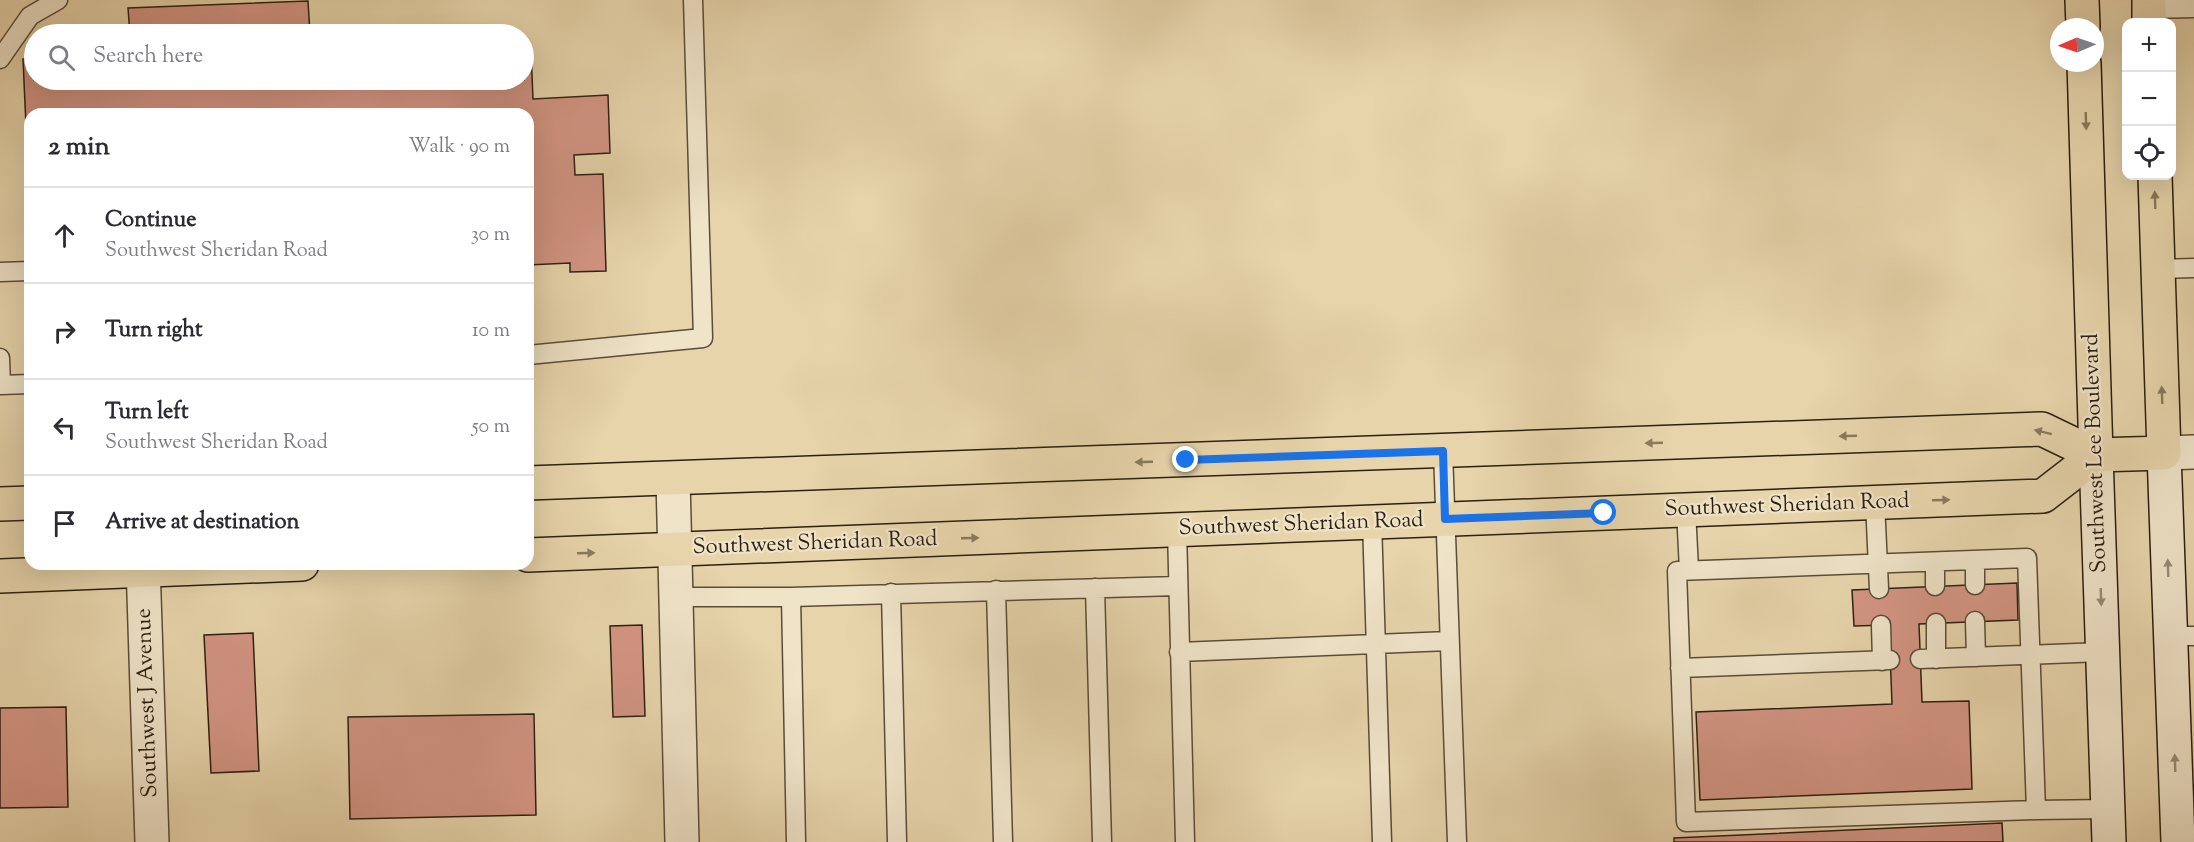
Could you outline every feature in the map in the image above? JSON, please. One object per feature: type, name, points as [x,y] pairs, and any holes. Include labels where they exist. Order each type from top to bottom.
[{"type":"main road","points":[[2082,0],[2083,18]]},
{"type":"main road","name":"Southwest Lee Boulevard","points":[[2084,72],[2109,842]]},
{"type":"main road","points":[[2155,180],[2158,268],[2179,453],[2184,725],[2178,842]]},
{"type":"main road","points":[[534,483],[2042,429],[2096,455],[2179,453]]},
{"type":"main road","name":"Southwest Sheridan Road","points":[[534,555],[2043,496],[2096,455]]},
{"type":"main road","points":[[673,479],[682,842]]},
{"type":"main road","points":[[0,504],[24,503]]},
{"type":"main road","points":[[0,576],[95,570]]},
{"type":"main road","name":"Southwest J Avenue","points":[[143,570],[152,842]]},
{"type":"lane","points":[[24,24],[30,16],[58,0]]},
{"type":"lane","points":[[534,354],[703,338],[693,0]]},
{"type":"lane","points":[[2149,10],[2194,8]]},
{"type":"lane","points":[[0,59],[24,25]]},
{"type":"lane","points":[[2158,268],[2194,268]]},
{"type":"lane","points":[[0,272],[24,271]]},
{"type":"lane","points":[[0,358],[1,385],[24,384]]},
{"type":"lane","points":[[1443,451],[1457,842]]},
{"type":"lane","points":[[1875,502],[1879,589]]},
{"type":"lane","points":[[1686,510],[1689,570]]},
{"type":"lane","points":[[1372,521],[1382,842]]},
{"type":"lane","points":[[1177,530],[1185,842]]},
{"type":"lane","points":[[2036,810],[2027,558],[1677,570],[1686,822],[2108,809]]},
{"type":"lane","points":[[1975,560],[1975,585]]},
{"type":"lane","points":[[1935,561],[1935,586]]},
{"type":"lane","points":[[676,597],[791,597],[1178,586]]},
{"type":"lane","points":[[1095,588],[1102,842]]},
{"type":"lane","points":[[996,590],[1003,842]]},
{"type":"lane","points":[[891,593],[897,842]]},
{"type":"lane","points":[[791,597],[796,842]]},
{"type":"lane","points":[[1976,621],[1976,657]]},
{"type":"lane","points":[[1936,623],[1928,659],[2102,652]]},
{"type":"lane","points":[[1680,668],[1886,660],[1881,626]]},
{"type":"lane","points":[[1179,652],[1449,640]]},
{"type":"building","points":[[308,1],[309,24],[129,24],[128,8]]},
{"type":"building","points":[[24,90],[533,90],[533,99],[608,95],[610,153],[574,155],[575,175],[603,174],[606,271],[570,272],[570,263],[534,265],[534,108],[25,108]]},
{"type":"building","points":[[2017,583],[2018,620],[1919,624],[1922,702],[1969,701],[1972,789],[1700,800],[1696,712],[1892,704],[1889,625],[1854,626],[1852,590]]},
{"type":"building","points":[[642,625],[645,716],[613,717],[610,626]]},
{"type":"building","points":[[253,633],[259,771],[211,773],[204,635]]},
{"type":"building","points":[[66,707],[68,807],[0,808],[0,708]]},
{"type":"building","points":[[534,714],[536,815],[350,819],[348,717]]},
{"type":"building","points":[[2002,823],[2003,842],[1674,842],[1674,838]]},
{"type":"route","points":[[1186,460],[1443,451],[1445,519],[1604,513]]}]
